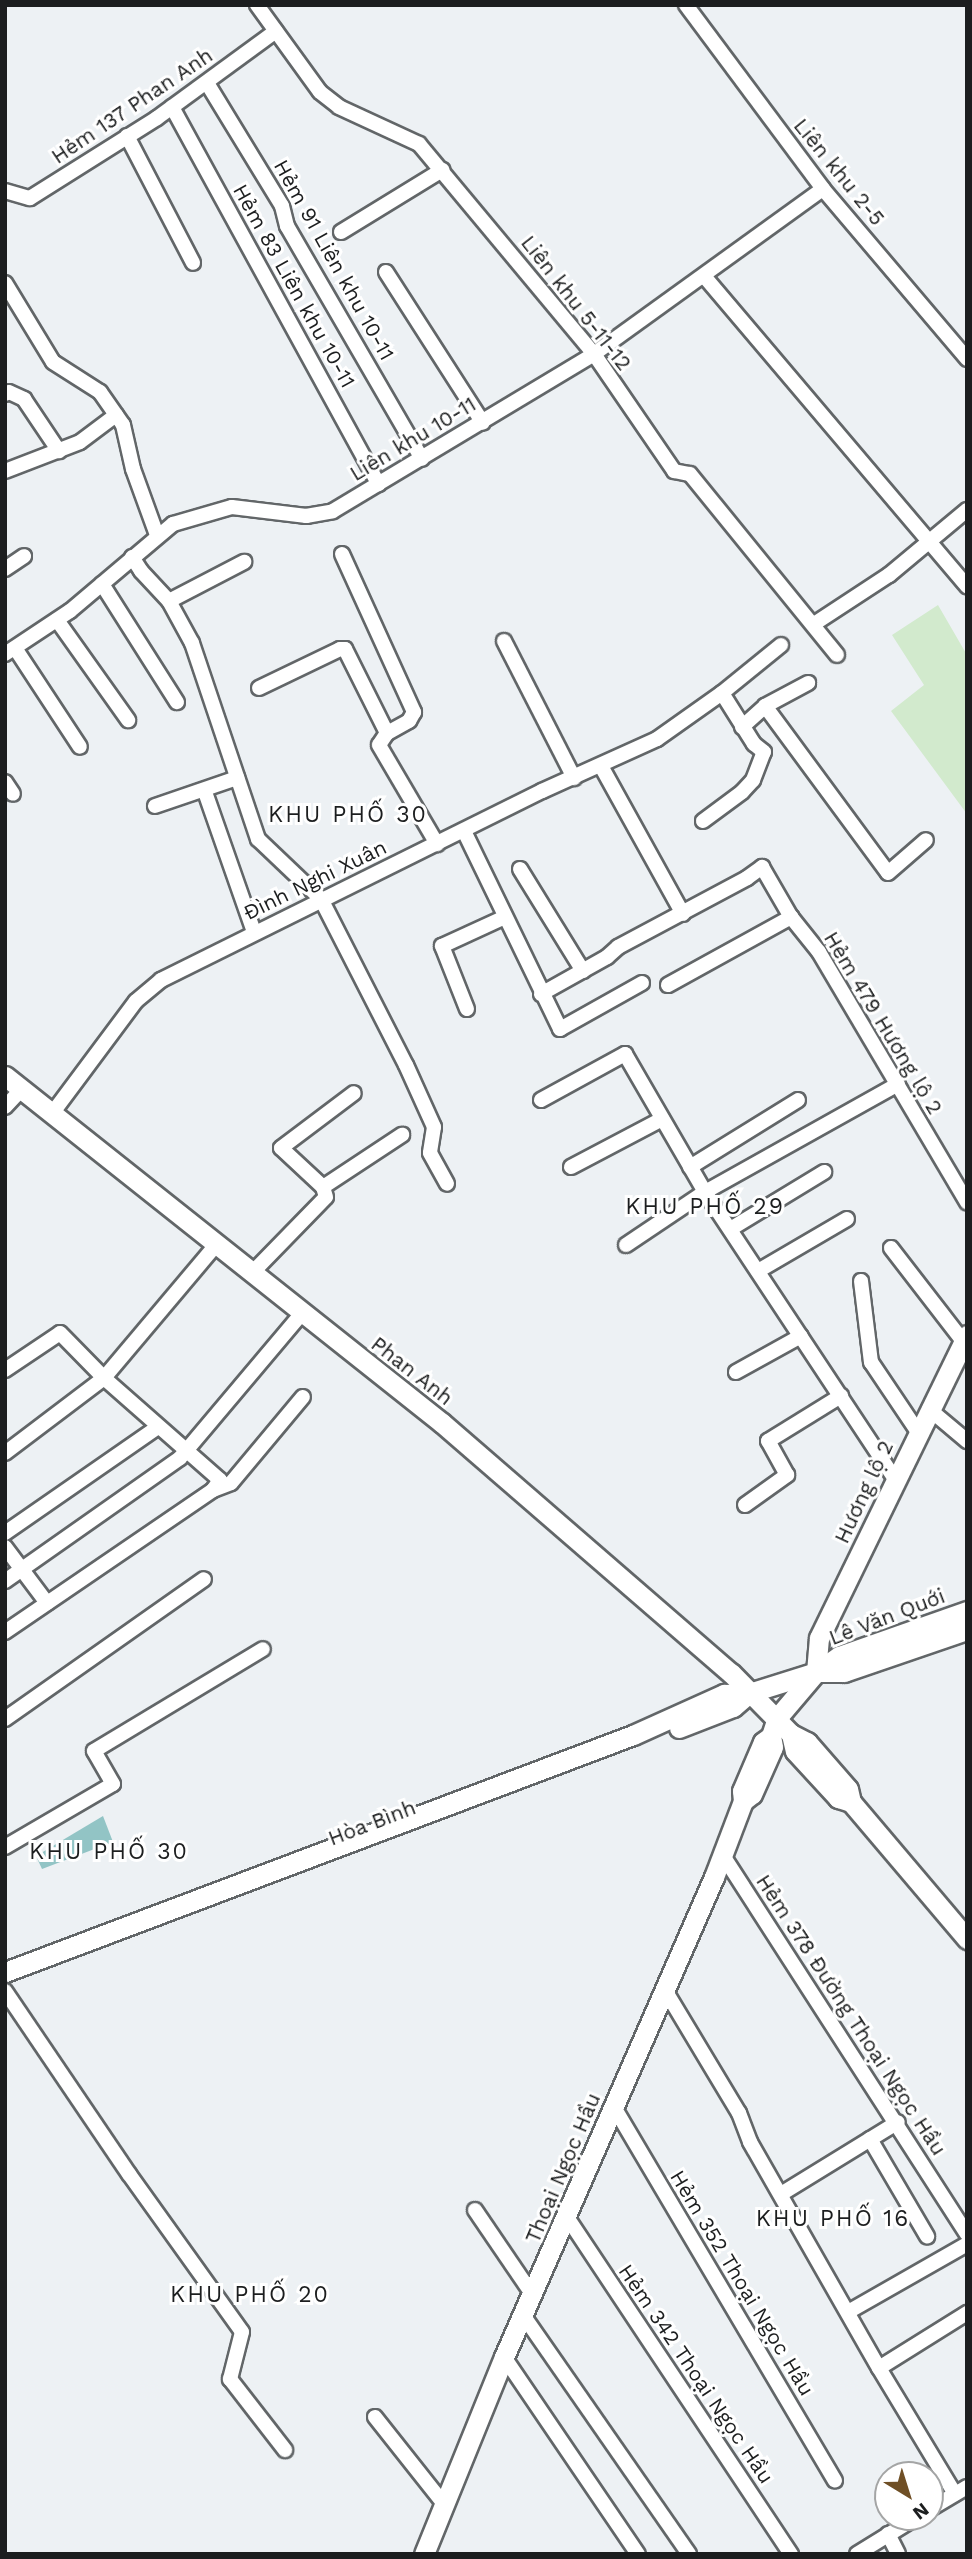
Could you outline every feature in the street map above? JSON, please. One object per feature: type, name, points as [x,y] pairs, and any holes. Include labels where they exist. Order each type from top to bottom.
[{"type":"main road","name":"Phan Anh","points":[[5,1076],[442,1423],[543,1507],[732,1673],[774,1727],[807,1742],[848,1789],[850,1802],[967,1939]]},
{"type":"main road","name":"Hương lộ 2","points":[[816,1672],[820,1638],[965,1338]]},
{"type":"main road","name":"Lê Văn Quới","points":[[816,1672],[839,1656],[967,1611]]},
{"type":"main road","name":"Lê Văn Quới","points":[[816,1672],[844,1672],[967,1630]]},
{"type":"main road","name":"Hòa Bình","points":[[5,1985],[620,1740],[724,1694],[749,1693],[816,1672]]},
{"type":"main road","name":"Thoại Ngọc Hầu","points":[[428,2551],[444,2504],[504,2357],[567,2217],[722,1854],[743,1801],[742,1791],[763,1742],[816,1672]]},
{"type":"main road","name":"Hòa Bình","points":[[5,1972],[312,1863]]},
{"type":"street","name":"Liên khu 5-11-12","points":[[257,5],[320,92],[339,107],[419,144],[594,354],[674,471],[690,474],[837,655]]},
{"type":"street","name":"Liên khu 2-5","points":[[686,5],[823,189],[967,359]]},
{"type":"street","name":"Hẻm 137 Phan Anh","points":[[5,191],[30,198],[172,107],[276,31]]},
{"type":"street","name":"Hẻm 91 Liên khu 10-11","points":[[207,83],[282,206],[287,226],[422,459]]},
{"type":"street","name":"Hẻm 83 Liên khu 10-11","points":[[172,107],[378,484]]},
{"type":"street","points":[[127,136],[193,262]]},
{"type":"street","points":[[341,232],[442,170]]},
{"type":"street","name":"Liên khu 10-11","points":[[10,651],[57,620],[173,524],[232,508],[306,516],[332,511],[483,423],[594,354],[823,189]]},
{"type":"street","points":[[386,272],[483,423]]},
{"type":"street","points":[[704,276],[967,586]]},
{"type":"street","points":[[5,283],[52,362],[100,392],[123,425],[133,468],[157,535]]},
{"type":"street","points":[[5,394],[9,392],[24,398],[60,451]]},
{"type":"street","points":[[5,471],[80,442],[116,415]]},
{"type":"street","points":[[814,624],[889,575],[967,510]]},
{"type":"street","points":[[342,554],[414,712],[409,722],[387,733],[379,745],[438,844]]},
{"type":"street","points":[[5,569],[24,556]]},
{"type":"street","points":[[132,557],[141,571],[169,601],[192,643],[258,839],[321,899],[406,1065],[434,1126],[430,1153],[447,1184]]},
{"type":"street","points":[[169,601],[244,562]]},
{"type":"street","points":[[102,584],[177,702]]},
{"type":"street","points":[[57,620],[128,720]]},
{"type":"street","points":[[504,641],[574,778]]},
{"type":"street","name":"Đình Nghi Xuân","points":[[51,1115],[136,1001],[181,967],[657,739],[722,693],[781,645]]},
{"type":"street","points":[[258,688],[345,649],[351,656],[387,733]]},
{"type":"street","points":[[10,651],[80,747]]},
{"type":"street","points":[[742,727],[765,706],[808,683]]},
{"type":"street","points":[[703,821],[748,786],[764,752],[742,727],[722,693]]},
{"type":"street","points":[[765,706],[888,873],[926,840]]},
{"type":"street","points":[[541,994],[583,971],[618,947],[683,914],[601,766]]},
{"type":"street","points":[[155,806],[205,792],[237,778]]},
{"type":"street","points":[[205,792],[254,932]]},
{"type":"street","points":[[464,831],[560,1030],[642,983]]},
{"type":"street","name":"Hẻm 479 Hương lộ 2","points":[[683,914],[762,867],[791,917],[819,952],[967,1202]]},
{"type":"street","points":[[520,869],[583,971]]},
{"type":"street","points":[[467,1009],[442,946],[505,917]]},
{"type":"street","points":[[668,985],[791,917]]},
{"type":"street","points":[[541,1100],[622,1053],[627,1055],[705,1192],[732,1228],[895,1479]]},
{"type":"street","points":[[626,1245],[705,1192],[898,1084]]},
{"type":"street","points":[[5,1107],[22,1089]]},
{"type":"street","points":[[251,1274],[326,1197],[323,1187],[281,1147],[354,1093]]},
{"type":"street","points":[[691,1167],[798,1100]]},
{"type":"street","points":[[571,1167],[662,1119]]},
{"type":"street","points":[[323,1187],[402,1135]]},
{"type":"street","points":[[732,1228],[824,1172]]},
{"type":"street","points":[[758,1271],[847,1219]]},
{"type":"street","points":[[5,1453],[104,1378],[216,1245]]},
{"type":"street","points":[[891,1248],[965,1338]]},
{"type":"street","points":[[861,1281],[871,1362],[918,1432]]},
{"type":"street","points":[[5,1581],[187,1452],[302,1313]]},
{"type":"street","points":[[5,1370],[60,1333],[104,1378],[220,1480],[213,1490]]},
{"type":"street","points":[[736,1372],[801,1336]]},
{"type":"street","points":[[745,1505],[787,1475],[768,1441],[841,1396]]},
{"type":"street","points":[[5,1632],[213,1490],[232,1483],[303,1397]]},
{"type":"street","points":[[929,1409],[967,1441]]},
{"type":"street","points":[[5,1533],[158,1427]]},
{"type":"street","points":[[5,1547],[47,1603]]},
{"type":"street","points":[[5,1720],[204,1578]]},
{"type":"street","points":[[5,1847],[113,1784],[94,1751],[262,1649]]},
{"type":"street","name":"Hẻm 378 Đường Thoại Ngọc Hầu","points":[[722,1854],[898,2122],[967,2234]]},
{"type":"street","points":[[665,1990],[739,2113],[750,2142],[879,2368],[961,2491],[944,2501]]},
{"type":"street","points":[[5,1991],[129,2174],[242,2332],[230,2379],[285,2450]]},
{"type":"street","name":"Hẻm 352 Thoại Ngọc Hầu","points":[[614,2107],[835,2481]]},
{"type":"street","points":[[781,2194],[898,2122]]},
{"type":"street","points":[[870,2139],[927,2236]]},
{"type":"street","points":[[475,2210],[532,2294]]},
{"type":"street","name":"Hẻm 342 Thoại Ngọc Hầu","points":[[567,2217],[791,2554]]},
{"type":"street","points":[[848,2312],[967,2244]]},
{"type":"street","points":[[879,2368],[967,2313]]},
{"type":"street","points":[[523,2315],[689,2554]]},
{"type":"street","points":[[504,2357],[638,2554]]},
{"type":"street","points":[[375,2417],[444,2504]]},
{"type":"street","points":[[857,2554],[893,2531]]},
{"type":"street","points":[[888,2534],[898,2554]]},
{"type":"green space","points":[[938,605],[967,655],[967,814],[891,711],[924,685],[892,635]]},
{"type":"water","points":[[103,1816],[113,1842],[42,1869],[36,1856]]},
{"type":"district","name":"KHU PHỐ 30","points":[[348,815]]},
{"type":"district","name":"KHU PHỐ 29","points":[[705,1207]]},
{"type":"district","name":"KHU PHỐ 30","points":[[109,1852]]},
{"type":"district","name":"KHU PHỐ 16","points":[[833,2219]]},
{"type":"district","name":"KHU PHỐ 20","points":[[250,2295]]}]
